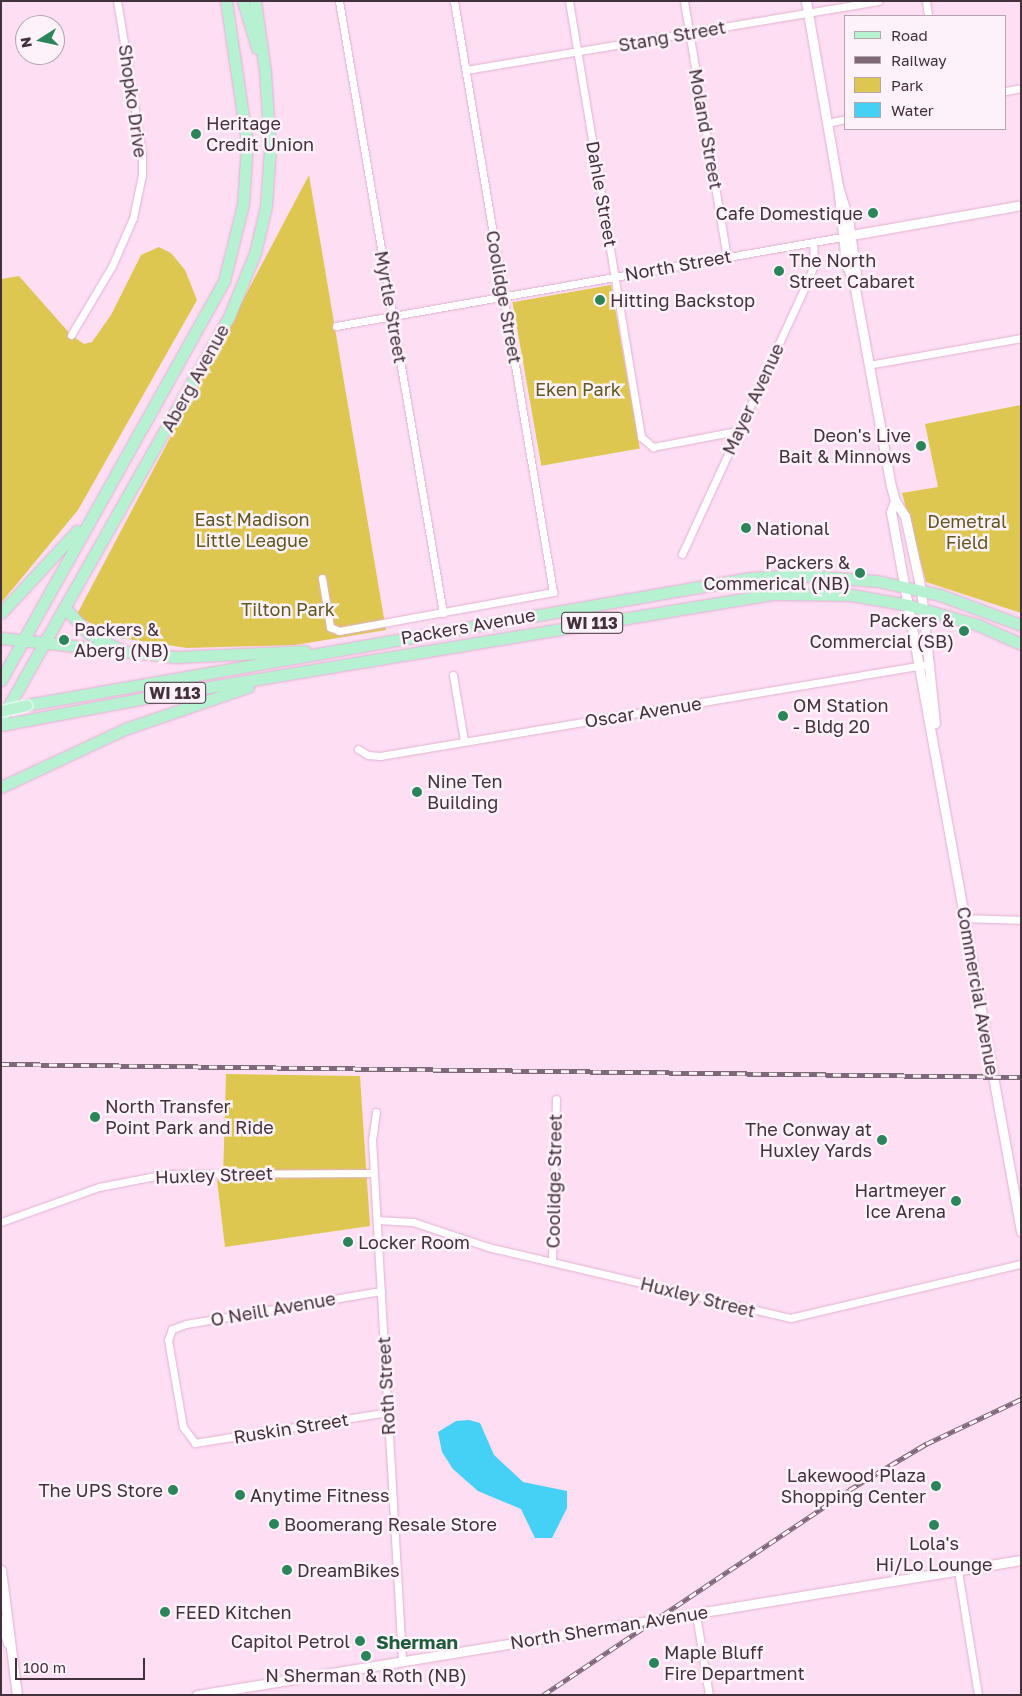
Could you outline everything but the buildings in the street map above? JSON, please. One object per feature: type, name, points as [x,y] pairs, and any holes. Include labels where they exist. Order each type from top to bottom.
[{"type":"main road","name":"Aberg Avenue","points":[[1,687],[1,680],[90,516],[224,281],[240,222],[247,143],[226,1]]},
{"type":"main road","points":[[243,1],[265,71]]},
{"type":"main road","name":"Aberg Avenue","points":[[1,719],[228,319],[244,284],[255,253],[268,191],[270,149],[265,71],[255,1]]},
{"type":"main road","points":[[1,613],[90,516]]},
{"type":"main road","name":"Packers Avenue","points":[[1,711],[340,649],[750,578],[838,576],[905,586],[986,610],[1021,625]]},
{"type":"main road","name":"Packers Avenue","points":[[1,726],[18,721],[746,597],[824,593],[908,605],[978,625],[1021,644]]},
{"type":"main road","points":[[64,607],[77,624],[94,637],[134,653]]},
{"type":"main road","points":[[1,638],[43,644],[181,657],[340,649]]},
{"type":"main road","points":[[2,787],[125,728],[212,697],[285,676]]},
{"type":"street","name":"Shopko Drive","points":[[71,335],[115,258],[133,218],[142,175],[142,153],[117,1]]},
{"type":"street","name":"Myrtle Street","points":[[339,1],[443,614]]},
{"type":"street","name":"Coolidge Street","points":[[443,614],[552,592],[454,1]]},
{"type":"street","name":"Dahle Street","points":[[569,1],[641,434],[647,444],[653,447],[737,431]]},
{"type":"street","name":"Moland Street","points":[[684,1],[727,257]]},
{"type":"street","name":"Commercial Avenue","points":[[806,1],[846,236],[856,274],[854,283],[868,365],[895,501],[905,516],[921,590],[929,664],[935,750]]},
{"type":"street","name":"Stang Street","points":[[466,70],[878,1]]},
{"type":"street","points":[[926,1],[928,15]]},
{"type":"street","points":[[1007,91],[1021,88]]},
{"type":"street","points":[[827,123],[844,120]]},
{"type":"street","name":"North Street","points":[[336,326],[1021,205]]},
{"type":"street","name":"Mayer Avenue","points":[[682,554],[814,265],[813,242]]},
{"type":"street","points":[[868,365],[1021,338]]},
{"type":"street","name":"Commercial Avenue","points":[[895,501],[891,512],[1021,1231]]},
{"type":"street","points":[[322,578],[332,629],[339,631],[443,614]]},
{"type":"street","name":"Oscar Avenue","points":[[358,750],[368,755],[380,756],[929,664]]},
{"type":"street","points":[[453,675],[464,741]]},
{"type":"street","points":[[965,918],[1021,920]]},
{"type":"street","name":"Coolidge Street","points":[[552,1262],[556,1099]]},
{"type":"street","name":"Roth Street","points":[[376,1112],[372,1140],[402,1660]]},
{"type":"street","name":"Huxley Street","points":[[1,1222],[99,1187],[166,1174],[374,1173]]},
{"type":"street","name":"Huxley Street","points":[[377,1220],[413,1222],[488,1247],[790,1318],[1021,1264]]},
{"type":"street","name":"O Neill Avenue","points":[[195,1443],[183,1427],[168,1343],[169,1333],[186,1324],[381,1291]]},
{"type":"street","name":"Ruskin Street","points":[[195,1443],[388,1412]]},
{"type":"street","name":"North Sherman Avenue","points":[[197,1695],[1021,1560]]},
{"type":"street","points":[[1,1570],[18,1695]]},
{"type":"street","points":[[958,1571],[978,1695]]},
{"type":"street","points":[[696,1614],[709,1695]]},
{"type":"street","points":[[1,1619],[10,1647]]},
{"type":"green space","name":"East Madison Little League","points":[[309,175],[386,630],[295,645],[187,648],[121,638],[76,616]]},
{"type":"green space","points":[[159,247],[171,253],[185,270],[197,300],[78,510],[1,603],[1,279],[19,276],[71,335],[84,344],[92,342],[111,315],[141,255]]},
{"type":"green space","name":"Eken Park","points":[[611,285],[640,448],[541,466],[513,302]]},
{"type":"green space","name":"Demetral Field","points":[[1021,405],[1021,613],[926,582],[902,493],[938,487],[925,424]]},
{"type":"green space","points":[[226,1074],[360,1076],[370,1226],[225,1247],[217,1180],[223,1179]]},
{"type":"water","points":[[469,1420],[480,1423],[494,1455],[523,1482],[567,1491],[567,1508],[552,1538],[535,1538],[521,1509],[478,1491],[453,1469],[442,1452],[438,1432],[456,1421]]},
{"type":"railway","points":[[1,1064],[1021,1077]]},
{"type":"railway","points":[[543,1695],[849,1490],[926,1444],[1021,1399]]},
{"type":"place","name":"Heritage Credit Union","points":[[196,134]]},
{"type":"place","name":"Cafe Domestique","points":[[873,213]]},
{"type":"place","name":"The North Street Cabaret","points":[[779,271]]},
{"type":"place","name":"Hitting Backstop","points":[[600,300]]},
{"type":"place","name":"Deon's Live Bait & Minnows","points":[[921,446]]},
{"type":"place","name":"National","points":[[746,528]]},
{"type":"place","name":"Packers & Commerical (NB)","points":[[860,573]]},
{"type":"place","name":"Packers & Commercial (SB)","points":[[964,631]]},
{"type":"place","name":"Packers & Aberg (NB)","points":[[64,640]]},
{"type":"place","name":"OM Station - Bldg 20","points":[[783,716]]},
{"type":"place","name":"Nine Ten Building","points":[[417,792]]},
{"type":"place","name":"North Transfer Point Park and Ride","points":[[95,1117]]},
{"type":"place","name":"The Conway at Huxley Yards","points":[[882,1140]]},
{"type":"place","name":"Hartmeyer Ice Arena","points":[[956,1201]]},
{"type":"place","name":"Locker Room","points":[[348,1242]]},
{"type":"place","name":"Lakewood Plaza Shopping Center","points":[[936,1486]]},
{"type":"place","name":"The UPS Store","points":[[173,1490]]},
{"type":"place","name":"Anytime Fitness","points":[[240,1495]]},
{"type":"place","name":"Boomerang Resale Store","points":[[274,1524]]},
{"type":"place","name":"Lola's Hi/Lo Lounge","points":[[934,1525]]},
{"type":"place","name":"DreamBikes","points":[[287,1570]]},
{"type":"place","name":"FEED Kitchen","points":[[165,1612]]},
{"type":"place","name":"Capitol Petrol","points":[[360,1641]]},
{"type":"place","name":"N Sherman & Roth (NB)","points":[[366,1656]]},
{"type":"place","name":"Maple Bluff Fire Department","points":[[654,1663]]},
{"type":"district","name":"Sherman","points":[[417,1642]]},
{"type":"park label","name":"Tilton Park","points":[[288,609]]}]
